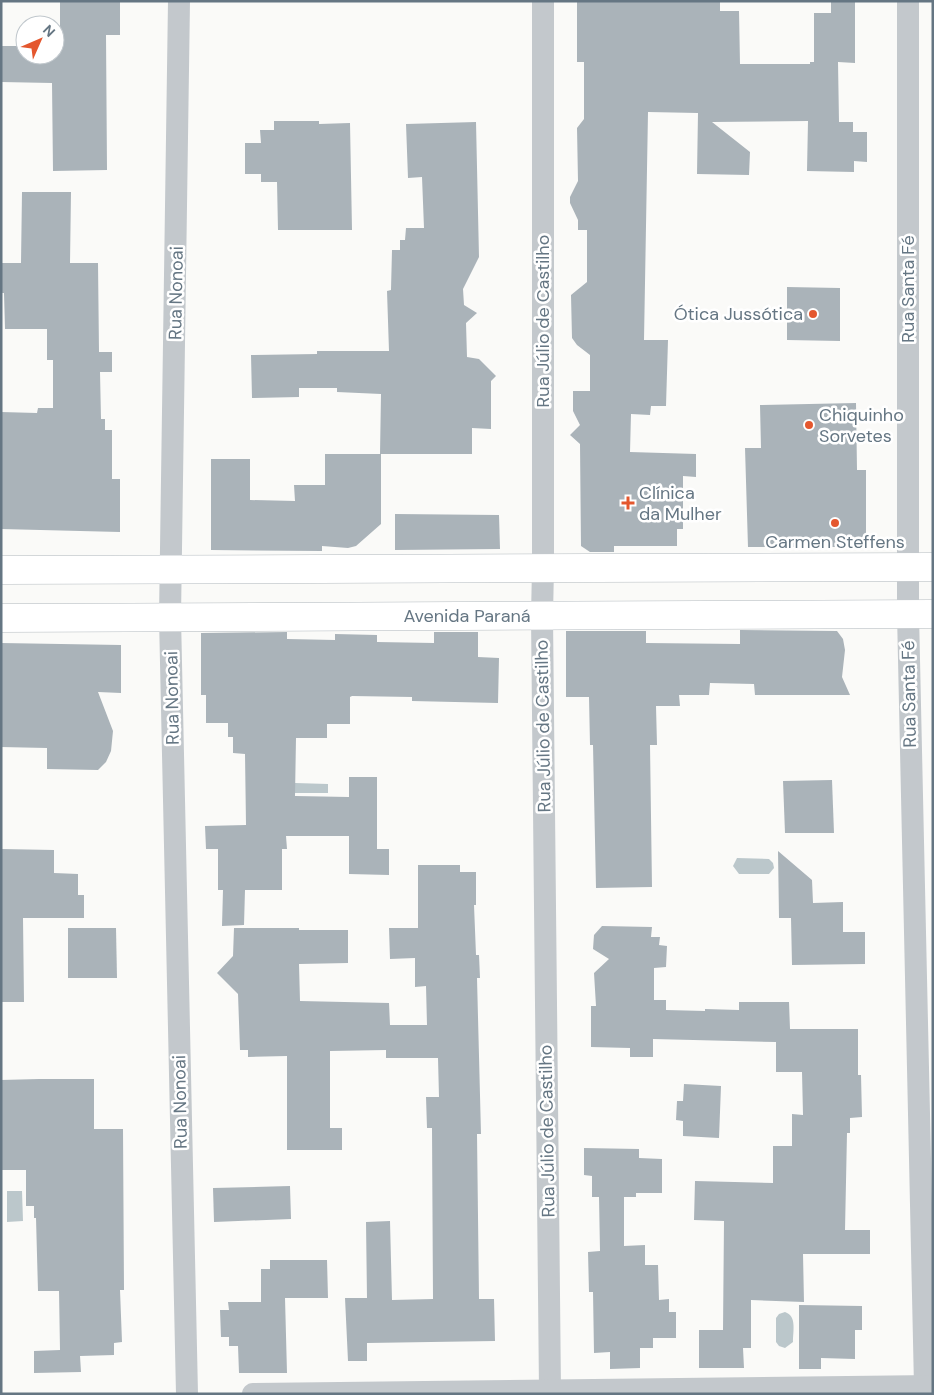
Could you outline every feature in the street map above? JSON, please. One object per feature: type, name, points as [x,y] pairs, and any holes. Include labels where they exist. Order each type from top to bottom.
[{"type":"street","name":"Rua Nonoai","points":[[179,1],[170,617],[187,1394]]},
{"type":"street","name":"Rua Júlio de Castilho","points":[[543,1],[542,616],[550,1391]]},
{"type":"street","name":"Rua Santa Fé","points":[[253,1394],[929,1386],[920,567],[908,1]]},
{"type":"street","points":[[1,570],[920,567]]},
{"type":"street","name":"Avenida Paraná","points":[[1,618],[920,614]]},
{"type":"shaded area","points":[[295,783],[328,784],[328,793],[295,793]]},
{"type":"shaded area","points":[[737,858],[769,859],[773,863],[774,868],[769,874],[739,874],[733,866]]},
{"type":"shaded area","points":[[7,1191],[22,1191],[23,1221],[7,1222]]},
{"type":"shaded area","points":[[785,1312],[793,1320],[794,1329],[793,1342],[785,1348],[779,1346],[776,1342],[776,1318],[779,1314]]},
{"type":"building","points":[[60,1],[120,1],[120,35],[106,35],[107,170],[53,171],[52,83],[1,82],[1,46],[15,46],[15,65],[65,65],[65,15],[60,15]]},
{"type":"building","points":[[577,1],[720,1],[720,11],[739,11],[740,64],[810,64],[810,62],[814,62],[814,13],[831,13],[831,1],[855,1],[855,63],[838,62],[839,122],[853,122],[853,132],[867,132],[867,162],[854,161],[854,172],[807,171],[808,121],[712,122],[750,152],[749,175],[697,174],[698,113],[648,112],[644,340],[668,340],[666,406],[651,406],[650,415],[631,414],[630,452],[696,454],[696,477],[683,476],[683,529],[677,529],[677,546],[614,546],[614,552],[590,552],[581,546],[580,444],[570,435],[580,425],[573,411],[573,391],[590,391],[590,355],[577,345],[572,338],[571,295],[587,282],[587,230],[578,230],[578,220],[570,203],[570,197],[578,181],[577,128],[584,119],[584,62],[577,62]]},
{"type":"building","points":[[274,121],[319,121],[319,124],[350,123],[352,230],[278,230],[277,182],[261,182],[261,174],[245,174],[245,143],[261,143],[260,130],[274,130]]},
{"type":"building","points":[[476,122],[479,257],[463,289],[464,305],[477,313],[466,323],[467,357],[479,359],[496,376],[491,381],[491,429],[472,428],[472,454],[380,454],[381,394],[337,392],[337,388],[299,388],[299,397],[252,398],[251,355],[317,354],[317,351],[389,351],[387,291],[391,290],[392,250],[400,250],[400,240],[405,240],[406,228],[424,228],[422,177],[408,178],[406,124]]},
{"type":"building","points":[[22,192],[71,192],[70,263],[98,263],[99,352],[112,352],[112,372],[100,372],[101,419],[105,419],[105,430],[112,430],[112,479],[120,479],[120,532],[1,529],[1,412],[37,413],[38,408],[53,408],[53,360],[47,360],[47,329],[5,329],[4,293],[1,293],[1,263],[21,263]]},
{"type":"building","name":"Ótica Jussótica","points":[[787,287],[840,288],[840,341],[787,340]]},
{"type":"building","points":[[856,403],[857,470],[866,470],[866,547],[748,547],[745,448],[761,448],[760,405]]},
{"type":"building","points":[[325,454],[381,454],[381,524],[356,546],[348,548],[322,546],[322,551],[211,550],[211,459],[250,459],[250,500],[295,501],[294,485],[325,485]]},
{"type":"building","points":[[395,514],[499,515],[500,549],[395,550]]},
{"type":"building","points":[[740,630],[837,631],[843,639],[845,650],[842,677],[850,695],[755,695],[754,684],[710,683],[709,695],[679,695],[680,706],[656,706],[657,745],[650,745],[652,887],[596,888],[593,745],[590,745],[589,697],[566,697],[566,631],[646,631],[646,643],[740,644]]},
{"type":"building","points":[[287,632],[287,639],[335,640],[335,634],[377,635],[377,642],[434,643],[434,632],[478,632],[478,657],[499,658],[498,703],[412,701],[412,697],[352,696],[350,697],[350,724],[327,724],[327,738],[296,738],[295,796],[349,797],[349,777],[377,777],[377,849],[389,849],[389,875],[349,874],[349,836],[286,836],[287,849],[282,849],[282,890],[245,890],[244,925],[222,926],[223,890],[218,890],[218,849],[206,849],[205,826],[246,825],[245,754],[233,753],[233,737],[228,737],[228,723],[206,723],[206,695],[201,695],[201,633]]},
{"type":"building","points":[[1,643],[121,645],[121,693],[98,692],[113,731],[111,751],[106,762],[98,770],[47,769],[47,748],[1,747]]},
{"type":"building","points":[[832,780],[834,833],[785,833],[783,781]]},
{"type":"building","points":[[1,849],[54,850],[54,873],[78,874],[78,895],[84,895],[84,918],[23,918],[24,1002],[1,1002]]},
{"type":"building","points":[[778,851],[812,880],[813,903],[843,902],[843,932],[865,932],[865,964],[792,965],[791,918],[779,918]]},
{"type":"building","points":[[418,865],[460,865],[460,872],[476,872],[476,905],[474,905],[476,955],[479,955],[480,978],[477,978],[481,1134],[477,1134],[479,1299],[494,1299],[495,1341],[367,1343],[367,1361],[348,1361],[345,1298],[367,1298],[366,1222],[390,1221],[392,1300],[433,1299],[432,1128],[427,1128],[426,1097],[439,1097],[438,1058],[386,1058],[386,1050],[330,1051],[330,1128],[342,1128],[342,1150],[287,1150],[287,1056],[248,1057],[248,1050],[240,1050],[238,994],[217,973],[233,956],[234,928],[348,930],[348,963],[299,964],[300,1001],[389,1003],[390,1025],[427,1025],[426,986],[415,987],[415,958],[390,959],[389,928],[418,928]]},
{"type":"building","points":[[602,926],[652,927],[651,937],[660,937],[659,945],[667,946],[666,967],[654,968],[654,1000],[666,1000],[666,1010],[739,1010],[739,1002],[789,1002],[790,1029],[858,1029],[858,1075],[861,1075],[862,1117],[850,1118],[850,1133],[847,1133],[845,1230],[870,1230],[870,1254],[803,1254],[804,1302],[751,1300],[751,1348],[743,1348],[744,1368],[699,1368],[699,1330],[723,1330],[724,1221],[694,1220],[695,1181],[773,1183],[773,1146],[792,1146],[792,1114],[803,1115],[802,1072],[776,1072],[776,1042],[653,1039],[653,1057],[630,1057],[630,1048],[591,1047],[591,1006],[596,1006],[594,973],[609,959],[593,949],[594,935]]},
{"type":"building","points":[[68,928],[116,928],[117,978],[68,978]]},
{"type":"building","points":[[94,1079],[94,1129],[123,1129],[124,1290],[120,1290],[122,1342],[114,1343],[114,1355],[80,1356],[81,1372],[34,1373],[34,1351],[60,1350],[59,1291],[38,1291],[36,1218],[34,1218],[34,1206],[26,1206],[26,1170],[1,1170],[1,1080]]},
{"type":"building","points":[[684,1084],[721,1086],[719,1138],[683,1136],[683,1121],[676,1120],[677,1101],[683,1101]]},
{"type":"building","points":[[584,1148],[639,1149],[639,1158],[662,1159],[662,1193],[636,1193],[636,1197],[624,1197],[624,1246],[645,1245],[645,1265],[658,1265],[659,1300],[669,1299],[669,1312],[676,1312],[676,1338],[653,1338],[653,1348],[640,1348],[640,1368],[610,1369],[610,1352],[594,1353],[593,1292],[589,1292],[588,1252],[600,1251],[599,1197],[592,1197],[592,1176],[584,1175]]},
{"type":"building","points":[[290,1186],[291,1219],[214,1222],[213,1188]]},
{"type":"building","points":[[270,1260],[327,1260],[328,1298],[285,1298],[287,1373],[239,1373],[238,1346],[229,1346],[229,1337],[221,1337],[220,1310],[229,1310],[228,1302],[261,1302],[261,1269],[270,1269]]},
{"type":"building","points":[[799,1305],[862,1306],[862,1330],[855,1330],[855,1359],[821,1358],[821,1369],[799,1369]]},
{"type":"place","name":"Ótica Jussótica","points":[[813,314]]},
{"type":"place","name":"Chiquinho Sorvetes","points":[[809,425]]},
{"type":"place","name":"Clínica da Mulher","points":[[628,503]]},
{"type":"place","name":"Carmen Steffens","points":[[835,523]]}]
